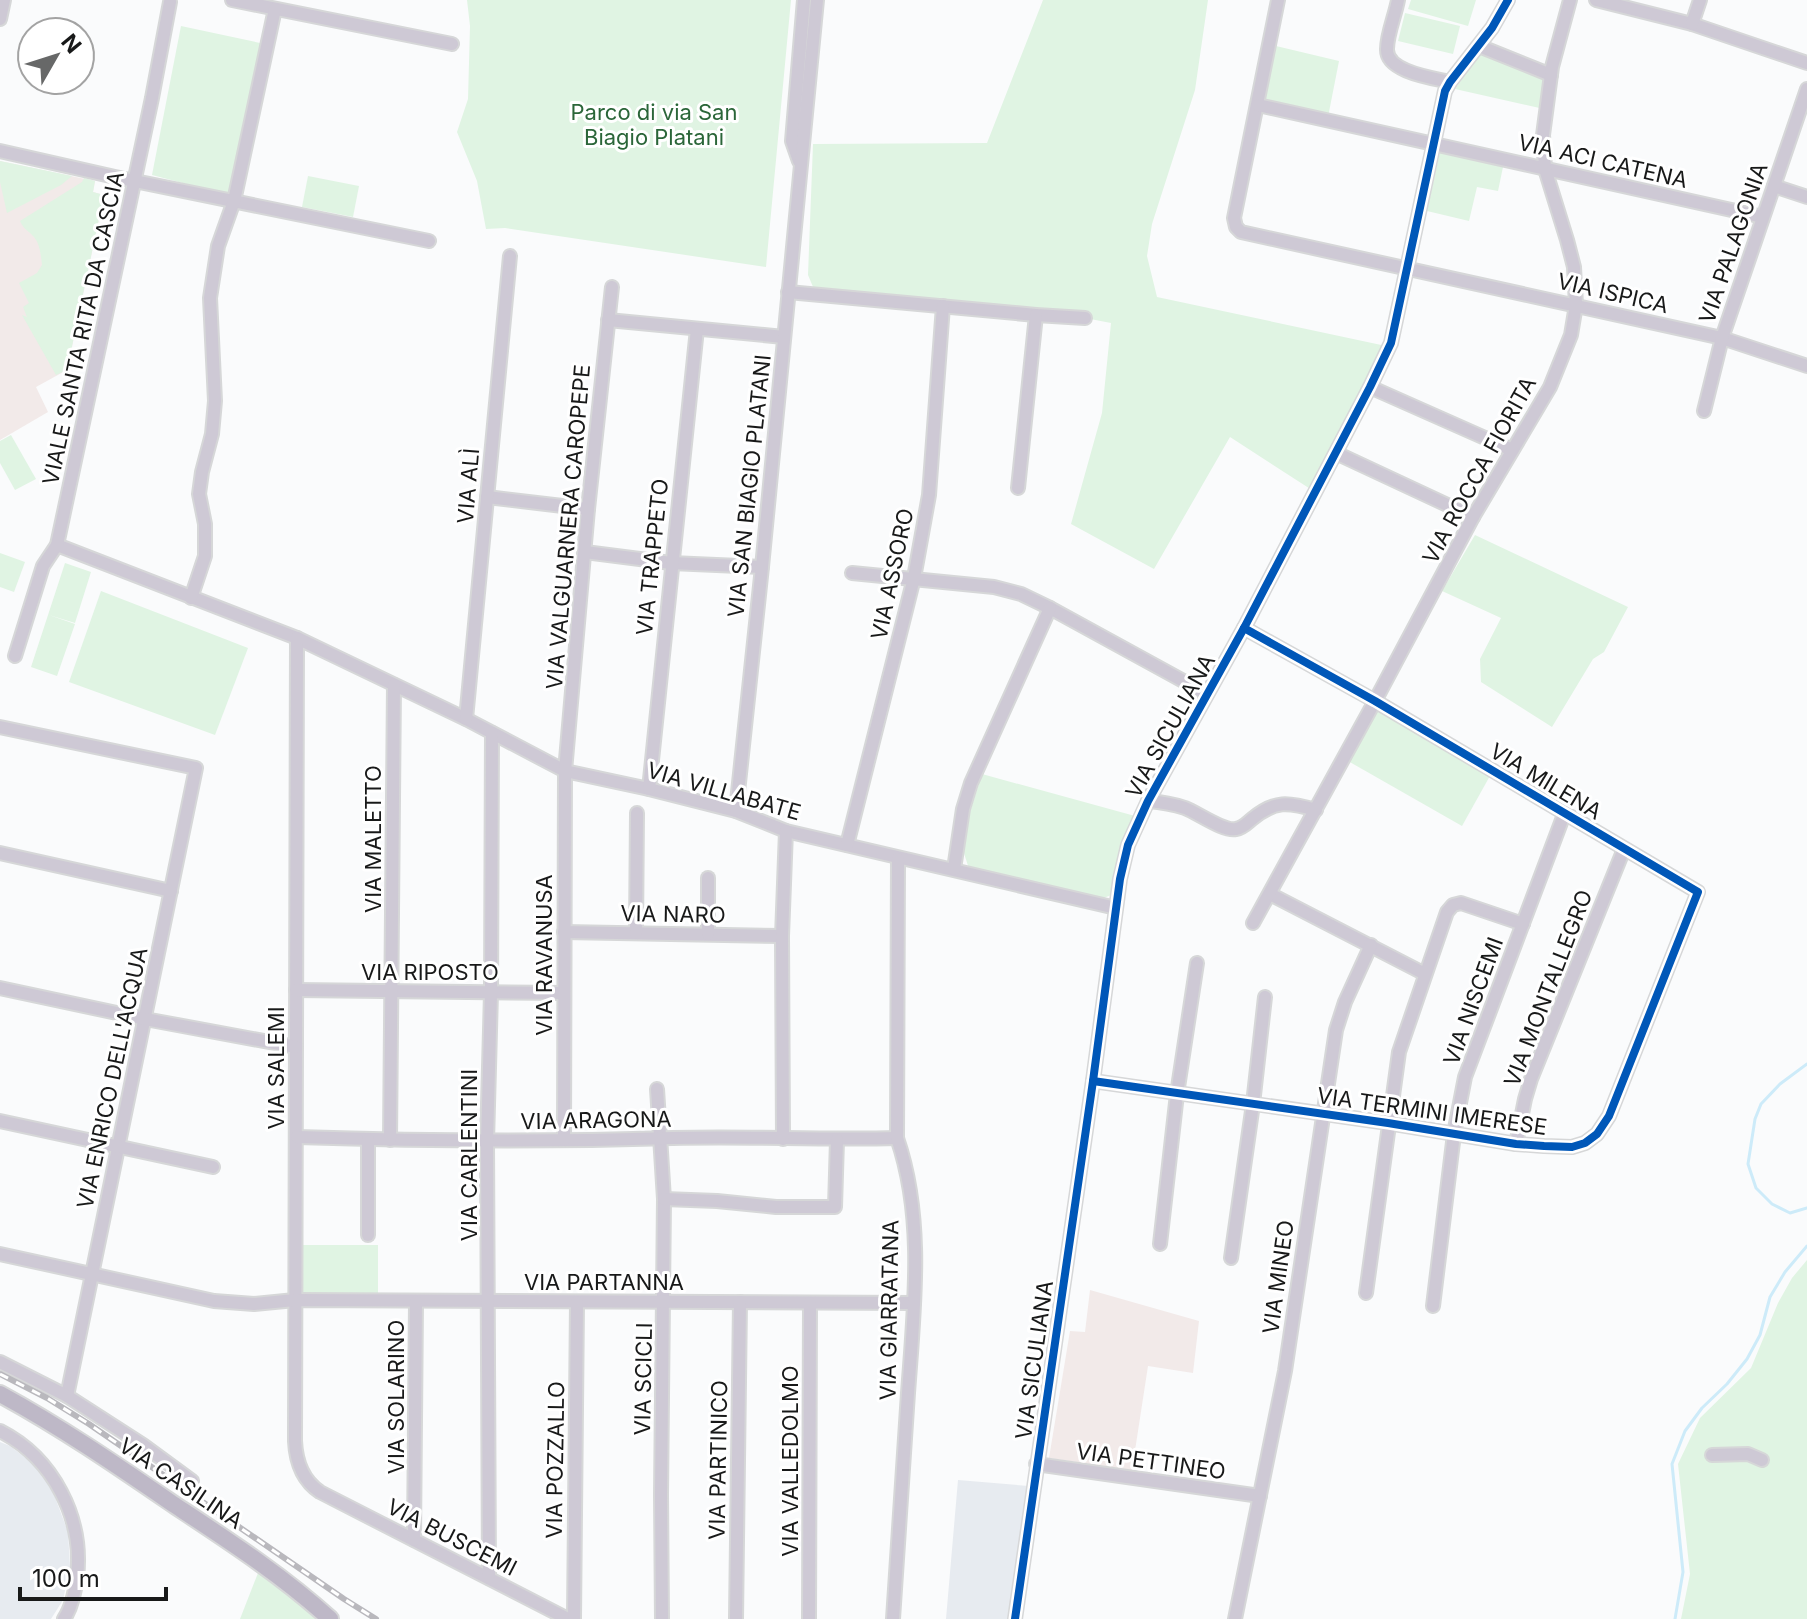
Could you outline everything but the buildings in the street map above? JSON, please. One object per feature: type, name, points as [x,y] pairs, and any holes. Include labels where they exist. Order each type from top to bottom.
[{"type":"main road","name":"VIA CASILINA","points":[[0,1394],[72,1437],[219,1535],[330,1619]]},
{"type":"street","points":[[0,19],[4,0]]},
{"type":"street","points":[[232,0],[260,3],[275,9],[290,6],[452,44]]},
{"type":"street","name":"VIA SAN BIAGIO PLATANI","points":[[800,164],[792,141],[804,0]]},
{"type":"street","name":"VIA SAN BIAGIO PLATANI","points":[[736,811],[817,0]]},
{"type":"street","points":[[1258,105],[1278,0]]},
{"type":"street","points":[[1398,0],[1387,48],[1389,60],[1401,69],[1450,82]]},
{"type":"street","name":"VIA SICULIANA","points":[[1015,1619],[1125,856],[1148,801],[1244,628],[1391,343],[1444,93],[1492,28],[1508,0]]},
{"type":"street","name":"VIA ROCCA FIORITA","points":[[1253,923],[1473,517],[1546,394],[1573,328],[1576,305],[1572,256],[1545,169],[1543,127],[1551,75],[1570,0]]},
{"type":"street","points":[[1598,0],[1692,24],[1807,63]]},
{"type":"street","points":[[1692,24],[1700,0]]},
{"type":"street","name":"VIALE SANTA RITA DA CASCIA","points":[[15,656],[43,566],[57,545],[135,181],[168,1]]},
{"type":"street","points":[[191,598],[205,556],[205,524],[199,494],[212,434],[215,401],[210,298],[218,246],[234,201],[275,9]]},
{"type":"street","points":[[1479,46],[1551,75]]},
{"type":"street","name":"VIA PALAGONIA","points":[[1704,411],[1722,338],[1807,89]]},
{"type":"street","name":"VIA ACI CATENA","points":[[1258,105],[1763,217]]},
{"type":"street","name":"VIA ISPICA","points":[[1258,105],[1234,218],[1236,227],[1244,233],[1722,338],[1807,366]]},
{"type":"street","points":[[0,151],[429,241]]},
{"type":"street","points":[[1774,186],[1807,197]]},
{"type":"street","name":"VIA ALÌ","points":[[466,719],[510,256]]},
{"type":"street","name":"VIA VALGUARNERA CAROPEPE","points":[[565,771],[588,509],[612,287]]},
{"type":"street","points":[[788,292],[1085,318]]},
{"type":"street","name":"VIA ASSORO","points":[[847,845],[914,578],[929,495],[943,306]]},
{"type":"street","points":[[1018,488],[1036,315]]},
{"type":"street","points":[[608,320],[784,337]]},
{"type":"street","name":"VIA TRAPPETO","points":[[649,789],[697,329]]},
{"type":"street","points":[[1370,387],[1512,450]]},
{"type":"street","points":[[1336,453],[1473,517]]},
{"type":"street","points":[[487,497],[588,509]]},
{"type":"street","name":"VIA VILLABATE","points":[[57,545],[297,638],[466,719],[565,771],[736,811],[786,831],[898,859],[954,869],[1116,908]]},
{"type":"street","points":[[585,552],[671,563],[762,567]]},
{"type":"street","points":[[852,573],[994,587],[1021,594],[1207,694]]},
{"type":"street","points":[[954,869],[963,809],[971,783],[1050,608]]},
{"type":"street","name":"VIA MILENA","points":[[1244,628],[1375,701],[1698,892]]},
{"type":"street","name":"VIA SALEMI","points":[[297,638],[296,1455],[304,1476],[317,1490]]},
{"type":"street","name":"VIA MALETTO","points":[[390,1140],[394,685]]},
{"type":"street","name":"VIA ENRICO DELL'ACQUA","points":[[0,727],[196,768],[67,1396]]},
{"type":"street","name":"VIA CARLENTINI","points":[[489,1578],[487,1142],[492,733]]},
{"type":"street","name":"VIA RAVANUSA","points":[[564,1140],[565,771]]},
{"type":"street","points":[[1148,801],[1182,807],[1234,830],[1274,805],[1291,804],[1316,810]]},
{"type":"street","name":"VIA NISCEMI","points":[[1433,1306],[1454,1134],[1465,1077],[1565,812]]},
{"type":"street","points":[[636,933],[637,813]]},
{"type":"street","points":[[783,1139],[782,936],[786,831]]},
{"type":"street","name":"VIA MONTALLEGRO","points":[[1516,1144],[1531,1079],[1624,849]]},
{"type":"street","points":[[0,853],[171,891]]},
{"type":"street","name":"VIA GIARRATANA","points":[[893,1619],[914,1303],[911,1199],[897,1138],[898,859]]},
{"type":"street","points":[[708,878],[708,934]]},
{"type":"street","name":"VIA TERMINI IMERESE","points":[[1093,1081],[1516,1144],[1572,1147],[1592,1139],[1602,1128],[1698,892]]},
{"type":"street","points":[[1270,894],[1425,974]]},
{"type":"street","points":[[1366,1293],[1399,1052],[1447,912],[1453,905],[1464,904],[1523,924]]},
{"type":"street","name":"VIA NARO","points":[[564,932],[782,936]]},
{"type":"street","name":"VIA MINEO","points":[[1235,1619],[1285,1371],[1322,1113],[1340,1015],[1371,945]]},
{"type":"street","points":[[1160,1244],[1177,1094],[1197,963]]},
{"type":"street","points":[[0,988],[296,1047]]},
{"type":"street","name":"VIA RIPOSTO","points":[[296,990],[563,993]]},
{"type":"street","points":[[1231,1258],[1265,997]]},
{"type":"street","name":"VIA SCICLI","points":[[657,1089],[664,1199],[662,1619]]},
{"type":"street","points":[[0,1121],[213,1167]]},
{"type":"street","name":"VIA ARAGONA","points":[[297,1137],[487,1142],[897,1138]]},
{"type":"street","points":[[368,1139],[368,1235]]},
{"type":"street","points":[[664,1199],[776,1207],[835,1207],[837,1140]]},
{"type":"street","name":"VIA PARTANNA","points":[[0,1254],[223,1302],[254,1304],[295,1300],[914,1303]]},
{"type":"street","name":"VIA SOLARINO","points":[[414,1540],[416,1302]]},
{"type":"street","name":"VIA POZZALLO","points":[[571,1619],[577,1302]]},
{"type":"street","name":"VIA PARTINICO","points":[[736,1619],[740,1302]]},
{"type":"street","name":"VIA VALLEDOLMO","points":[[809,1619],[810,1303]]},
{"type":"street","name":"VIA CASILINA","points":[[0,1362],[67,1396],[192,1481]]},
{"type":"street","points":[[0,1431],[22,1444],[40,1461],[56,1483],[68,1508],[78,1557],[75,1587],[66,1617]]},
{"type":"street","points":[[1712,1455],[1748,1454],[1762,1460]]},
{"type":"street","name":"VIA PETTINEO","points":[[1036,1464],[1260,1496]]},
{"type":"street","name":"VIA BUSCEMI","points":[[317,1490],[571,1619]]},
{"type":"shaded area","points":[[0,161],[95,181],[93,192],[104,195],[67,370],[36,387],[48,412],[0,440]]},
{"type":"shaded area","points":[[1090,1290],[1199,1321],[1193,1373],[1148,1366],[1132,1470],[1049,1458],[1070,1331],[1085,1332]]},
{"type":"shaded area","points":[[0,1442],[36,1466],[52,1489],[68,1532],[70,1567],[63,1600],[51,1619],[0,1619]]},
{"type":"shaded area","points":[[958,1480],[1029,1486],[1009,1619],[946,1619]]},
{"type":"green space","name":"Parco di via San Biagio Platani","points":[[467,0],[791,0],[766,267],[505,228],[486,229],[477,181],[457,132],[468,99],[470,26]]},
{"type":"green space","points":[[1043,0],[1208,0],[1195,90],[1152,224],[1147,256],[1157,297],[1386,346],[1315,492],[1230,437],[1154,569],[1071,524],[1102,413],[1111,323],[1085,318],[816,294],[808,275],[813,144],[987,143]]},
{"type":"green space","points":[[1411,0],[1476,0],[1468,26],[1408,9]]},
{"type":"green space","points":[[1405,13],[1460,26],[1453,54],[1398,41]]},
{"type":"green space","points":[[181,26],[265,44],[232,196],[152,175]]},
{"type":"green space","points":[[1276,46],[1339,61],[1328,117],[1263,103]]},
{"type":"green space","points":[[1483,50],[1549,75],[1544,109],[1455,89]]},
{"type":"green space","points":[[1440,152],[1503,167],[1498,191],[1477,187],[1469,221],[1427,211]]},
{"type":"green space","points":[[0,161],[72,176],[7,213],[0,182]]},
{"type":"green space","points":[[308,176],[359,186],[353,217],[302,207]]},
{"type":"green space","points":[[84,178],[95,181],[93,192],[104,195],[67,370],[56,375],[22,315],[27,317],[23,307],[29,303],[19,283],[37,273],[42,265],[38,243],[20,221]]},
{"type":"green space","points":[[11,435],[36,479],[15,490],[0,463],[0,441]]},
{"type":"green space","points":[[1475,535],[1628,607],[1604,652],[1593,659],[1552,727],[1481,682],[1480,659],[1501,618],[1442,591]]},
{"type":"green space","points":[[0,553],[25,562],[14,592],[0,587]]},
{"type":"green space","points":[[65,563],[91,572],[75,623],[49,615],[75,624],[57,676],[31,667]]},
{"type":"green space","points":[[101,591],[248,648],[215,735],[69,682]]},
{"type":"green space","points":[[1377,709],[1491,774],[1462,826],[1348,761]]},
{"type":"green space","points":[[982,774],[1135,816],[1111,895],[1097,901],[969,869],[963,850],[968,818]]},
{"type":"green space","points":[[301,1245],[378,1245],[378,1294],[301,1293]]},
{"type":"green space","points":[[1807,1260],[1807,1619],[1681,1619],[1690,1574],[1678,1464],[1700,1418],[1751,1368],[1778,1303]]},
{"type":"green space","points":[[258,1573],[285,1590],[319,1619],[240,1619]]},
{"type":"waterway","points":[[1807,1064],[1780,1084],[1761,1104],[1755,1119],[1748,1164],[1756,1188],[1772,1204],[1790,1213],[1807,1208]]},
{"type":"waterway","points":[[1675,1619],[1683,1572],[1672,1464],[1685,1431],[1747,1359],[1760,1335],[1770,1297],[1785,1272],[1807,1246]]},
{"type":"railway","points":[[0,1374],[89,1424],[376,1619]]},
{"type":"cycle path","points":[[1015,1619],[1120,879],[1128,845],[1148,801],[1244,628],[1391,343],[1445,91],[1492,28],[1508,0]]},
{"type":"cycle path","points":[[1093,1081],[1516,1144],[1572,1147],[1585,1143],[1597,1134],[1609,1116],[1698,892],[1375,701],[1244,628]]}]
